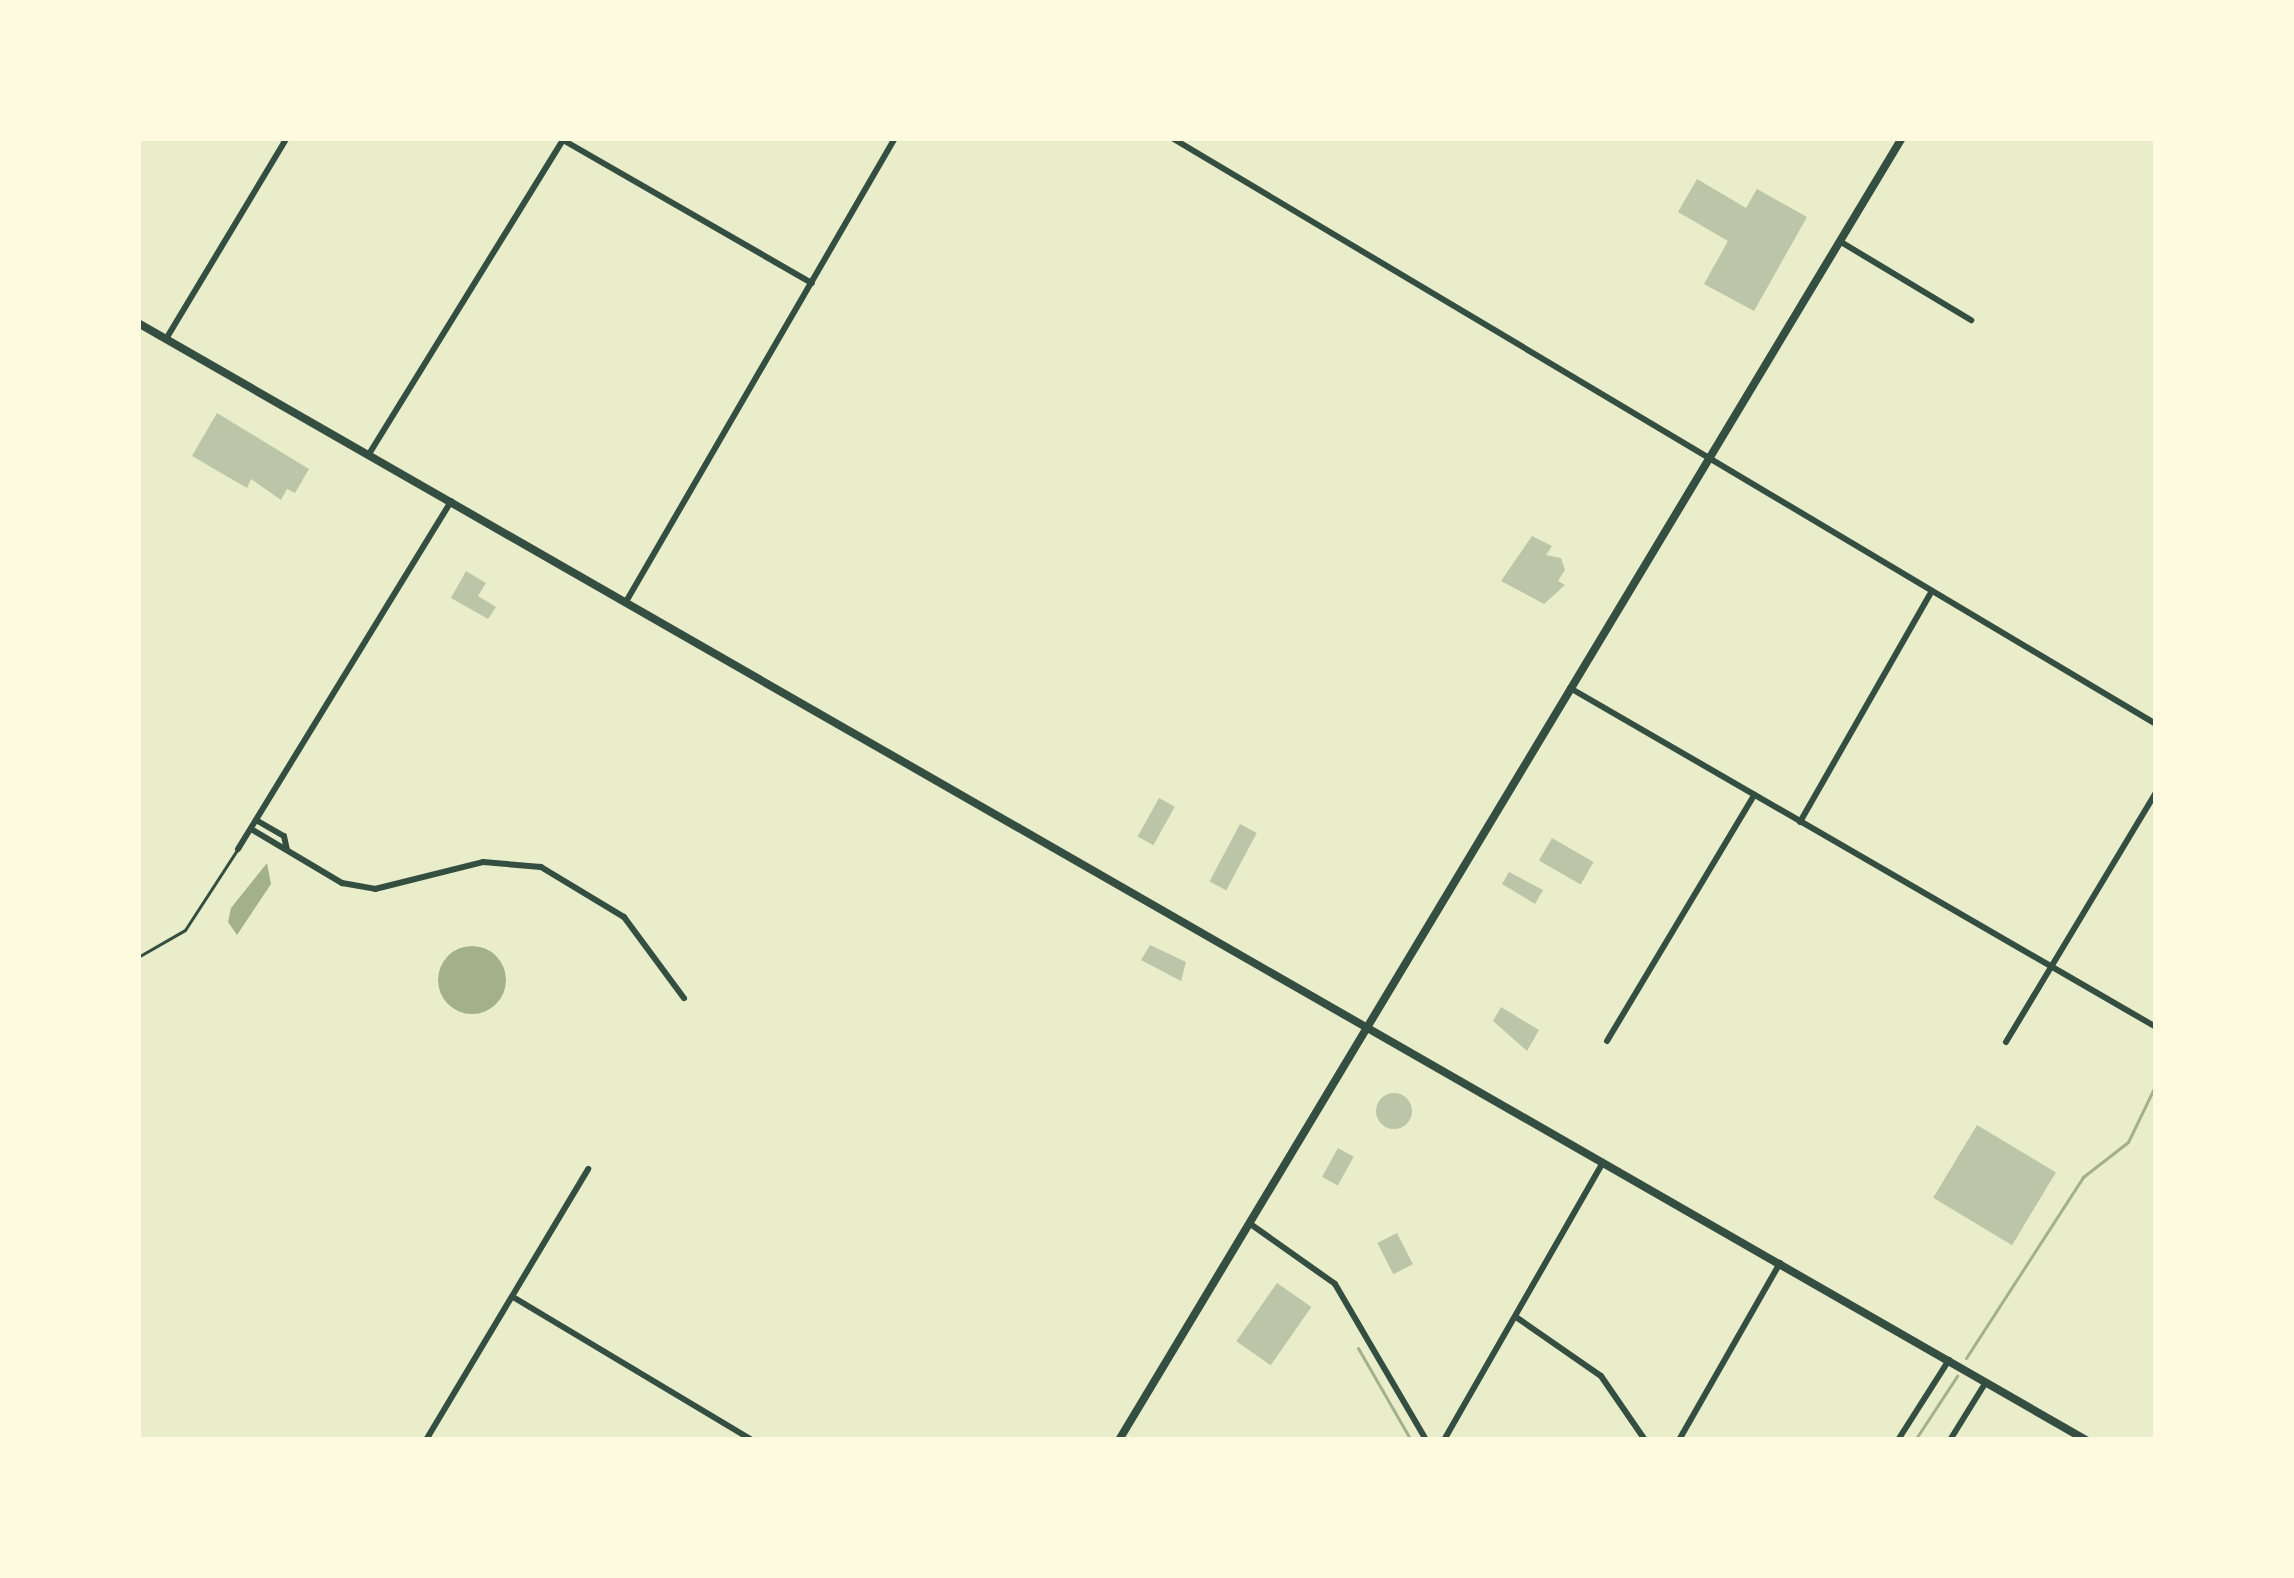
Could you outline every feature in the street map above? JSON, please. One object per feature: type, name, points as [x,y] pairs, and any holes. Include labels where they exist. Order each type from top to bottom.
[{"type":"main road","points":[[1119,1440],[1902,138]]},
{"type":"main road","points":[[138,323],[2086,1440]]},
{"type":"street","points":[[166,339],[287,138]]},
{"type":"street","points":[[627,600],[895,138]]},
{"type":"street","points":[[1172,138],[1930,594],[2156,724]]},
{"type":"street","points":[[369,454],[563,139],[812,283]]},
{"type":"street","points":[[1840,242],[1971,320]]},
{"type":"street","points":[[238,849],[451,501]]},
{"type":"street","points":[[1800,822],[1930,594]]},
{"type":"street","points":[[1570,688],[2156,1027]]},
{"type":"street","points":[[2006,1042],[2156,792]]},
{"type":"street","points":[[1607,1041],[1754,795]]},
{"type":"street","points":[[256,820],[284,836],[287,850]]},
{"type":"street","points":[[250,829],[342,883],[375,890],[483,862],[541,867],[624,917],[684,998]]},
{"type":"street","points":[[1444,1440],[1604,1161]]},
{"type":"street","points":[[426,1440],[588,1168]]},
{"type":"street","points":[[1249,1223],[1335,1284],[1426,1440]]},
{"type":"street","points":[[1679,1440],[1780,1263]]},
{"type":"street","points":[[512,1297],[752,1440]]},
{"type":"street","points":[[1516,1316],[1587,1363],[1646,1440]]},
{"type":"street","points":[[1898,1440],[1949,1360]]},
{"type":"street","points":[[1950,1440],[1986,1382]]},
{"type":"lane","points":[[138,957],[185,930],[238,849]]},
{"type":"shaded area","points":[[267,863],[271,884],[237,935],[228,922],[231,908]]},
{"type":"shaded area","points":[[472,946],[496,956],[506,980],[496,1004],[472,1014],[448,1004],[438,980],[448,956]]},
{"type":"building","points":[[1697,179],[1746,208],[1757,189],[1807,217],[1754,311],[1704,284],[1728,241],[1678,212]]},
{"type":"building","points":[[217,413],[309,469],[295,493],[287,489],[281,500],[251,479],[247,488],[192,456]]},
{"type":"building","points":[[1532,536],[1552,546],[1546,555],[1561,558],[1565,570],[1558,581],[1565,585],[1544,604],[1501,581]]},
{"type":"building","points":[[466,571],[486,583],[478,596],[496,607],[488,619],[451,598]]},
{"type":"building","points":[[1159,798],[1175,807],[1153,845],[1138,836]]},
{"type":"building","points":[[1240,824],[1257,833],[1226,890],[1209,881]]},
{"type":"building","points":[[1552,838],[1594,862],[1581,885],[1539,861]]},
{"type":"building","points":[[1509,872],[1543,890],[1535,904],[1502,884]]},
{"type":"building","points":[[1150,945],[1186,962],[1181,981],[1141,960]]},
{"type":"building","points":[[1501,1007],[1539,1030],[1527,1051],[1493,1021]]},
{"type":"building","points":[[1394,1093],[1407,1098],[1412,1111],[1407,1124],[1394,1129],[1381,1124],[1376,1111],[1381,1098]]},
{"type":"building","points":[[1977,1125],[2056,1172],[2012,1245],[1933,1198]]},
{"type":"building","points":[[1338,1148],[1354,1157],[1338,1186],[1322,1177]]},
{"type":"building","points":[[1397,1233],[1413,1264],[1393,1274],[1377,1243]]},
{"type":"building","points":[[1277,1283],[1311,1307],[1271,1365],[1236,1341]]},
{"type":"waterway","points":[[1966,1358],[2083,1177],[2128,1142],[2156,1084]]},
{"type":"waterway","points":[[1358,1348],[1411,1440]]},
{"type":"waterway","points":[[1915,1440],[1957,1376]]}]
